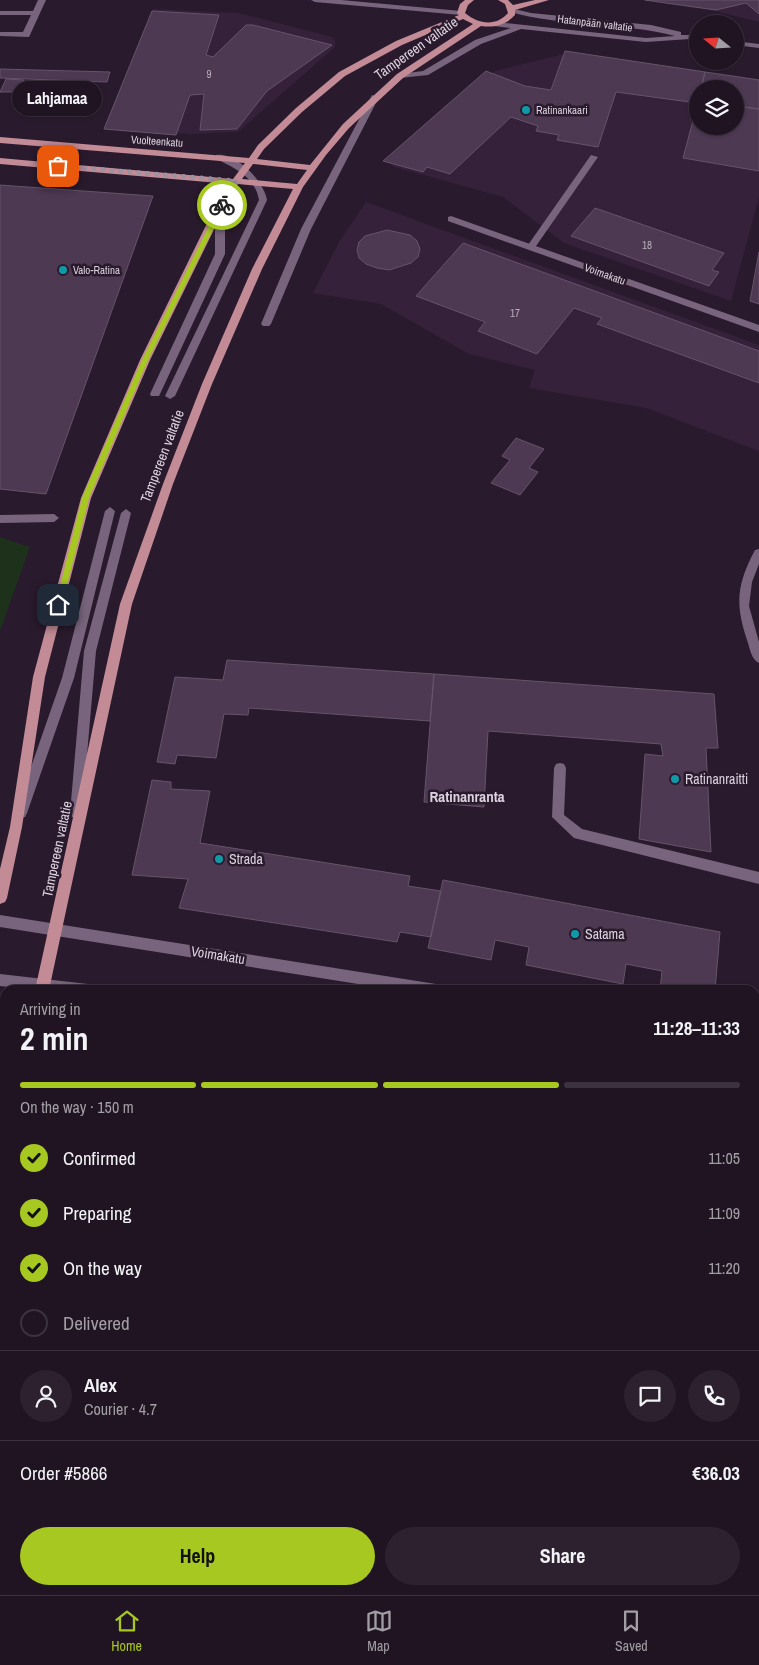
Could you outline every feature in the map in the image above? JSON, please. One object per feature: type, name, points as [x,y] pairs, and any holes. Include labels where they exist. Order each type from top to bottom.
[{"type":"main road","points":[[470,0],[464,4],[462,14],[479,24],[497,24],[510,17],[512,9]]},
{"type":"main road","points":[[502,0],[512,9]]},
{"type":"main road","points":[[512,9],[545,0]]},
{"type":"main road","name":"Tampereen valtatie","points":[[0,898],[16,828],[39,677],[86,498],[145,360],[220,207],[251,160],[279,129],[342,74],[399,43],[462,14]]},
{"type":"main road","name":"Tampereen valtatie","points":[[43,985],[126,604],[168,484],[207,384],[257,269],[300,187],[346,126],[400,76],[479,24]]},
{"type":"main road","name":"Vuolteenkatu","points":[[0,140],[219,157],[313,168]]},
{"type":"main road","points":[[0,161],[300,187]]},
{"type":"street","points":[[0,34],[26,35],[42,0]]},
{"type":"street","points":[[315,0],[462,14]]},
{"type":"street","name":"Hatanpään valtatie","points":[[512,9],[530,15],[651,27],[689,37]]},
{"type":"street","points":[[0,13],[36,13]]},
{"type":"street","name":"Hatanpään valtatie","points":[[497,24],[646,40],[689,38]]},
{"type":"street","points":[[400,76],[425,73],[478,42],[523,26]]},
{"type":"street","points":[[744,44],[759,46]]},
{"type":"street","points":[[266,324],[306,229],[376,97]]},
{"type":"street","points":[[170,396],[263,200],[263,191],[257,182],[244,170],[219,157]]},
{"type":"street","points":[[531,247],[594,157]]},
{"type":"street","points":[[155,394],[220,254],[220,207]]},
{"type":"street","name":"Voimakatu","points":[[451,219],[759,329]]},
{"type":"street","points":[[16,828],[68,678],[110,512]]},
{"type":"street","points":[[72,856],[90,651],[126,513]]},
{"type":"street","points":[[0,519],[54,518]]},
{"type":"street","points":[[759,553],[748,573],[742,598],[746,625],[759,658]]},
{"type":"street","points":[[560,768],[558,817],[578,834],[759,878]]},
{"type":"street","name":"Voimakatu","points":[[0,921],[384,985]]},
{"type":"street","points":[[0,980],[31,985]]},
{"type":"shaded area","points":[[641,0],[759,0],[759,22],[744,18],[744,15],[731,15]]},
{"type":"shaded area","points":[[153,9],[239,13],[332,37],[335,41],[335,47],[238,132],[191,134],[104,128]]},
{"type":"shaded area","points":[[572,52],[759,79],[759,197],[731,301],[564,243],[503,197],[391,166],[495,71]]},
{"type":"shaded area","points":[[366,202],[759,345],[759,451],[646,408],[529,388],[535,370],[469,354],[381,304],[313,293],[339,242]]},
{"type":"green space","points":[[0,537],[30,547],[0,631]]},
{"type":"building","points":[[645,0],[759,0],[759,14],[746,3],[716,10]]},
{"type":"building","points":[[152,11],[219,15],[206,55],[213,57],[246,25],[253,25],[332,45],[267,91],[237,129],[200,130],[204,94],[190,95],[176,135],[104,129]]},
{"type":"building","name":"Ratinankaari","points":[[565,51],[705,72],[703,80],[689,80],[689,102],[616,92],[598,147],[557,140],[559,135],[536,131],[538,126],[511,117],[450,174],[427,167],[423,172],[383,161],[486,71],[525,86],[551,90]]},
{"type":"building","points":[[0,69],[110,72],[107,82],[0,78]]},
{"type":"building","points":[[705,72],[759,80],[759,109],[744,107],[744,80],[703,80]]},
{"type":"building","points":[[6,79],[24,80],[19,92],[0,92]]},
{"type":"building","points":[[744,107],[759,109],[759,171],[683,158],[689,135],[744,135]]},
{"type":"building","name":"Valo-Ratina","points":[[0,185],[153,196],[46,494],[0,489]]},
{"type":"building","points":[[595,208],[724,253],[712,270],[719,272],[709,286],[571,236]]},
{"type":"building","points":[[387,230],[410,235],[417,241],[420,249],[418,257],[411,263],[389,270],[366,264],[359,258],[357,250],[359,242],[365,236]]},
{"type":"building","points":[[463,243],[759,351],[759,383],[597,324],[602,318],[574,308],[537,354],[478,331],[485,322],[416,296]]},
{"type":"building","points":[[759,252],[759,304],[750,301]]},
{"type":"building","points":[[516,438],[544,449],[529,468],[538,472],[520,495],[491,483],[510,460],[502,456]]},
{"type":"building","points":[[227,660],[434,674],[430,721],[249,708],[248,715],[224,714],[216,758],[177,755],[175,764],[157,762],[175,677],[223,680]]},
{"type":"building","name":"Ratinanraitti","points":[[434,674],[714,694],[718,748],[706,748],[711,852],[639,839],[645,754],[663,756],[661,744],[488,731],[484,807],[424,802]]},
{"type":"building","name":"Strada","points":[[152,780],[171,782],[171,789],[210,791],[200,843],[410,876],[408,886],[441,891],[431,937],[400,932],[397,942],[179,908],[188,879],[132,875]]},
{"type":"building","name":"Satama","points":[[443,880],[720,932],[715,985],[661,985],[662,971],[626,964],[623,984],[526,965],[529,947],[495,940],[491,960],[428,948]]},
{"type":"way so far","points":[[58,166],[236,181],[222,205]]},
{"type":"place","name":"Ratinankaari","points":[[526,110]]},
{"type":"place","name":"Lahjamaa","points":[[58,166]]},
{"type":"place","name":"Valo-Ratina","points":[[63,270]]},
{"type":"place","name":"Ratinanraitti","points":[[675,779]]},
{"type":"place","name":"Strada","points":[[219,859]]},
{"type":"place","name":"Satama","points":[[575,934]]},
{"type":"district","name":"Ratinanranta","points":[[467,797]]},
{"type":"route","points":[[58,605],[86,498],[126,400],[222,205]]}]
